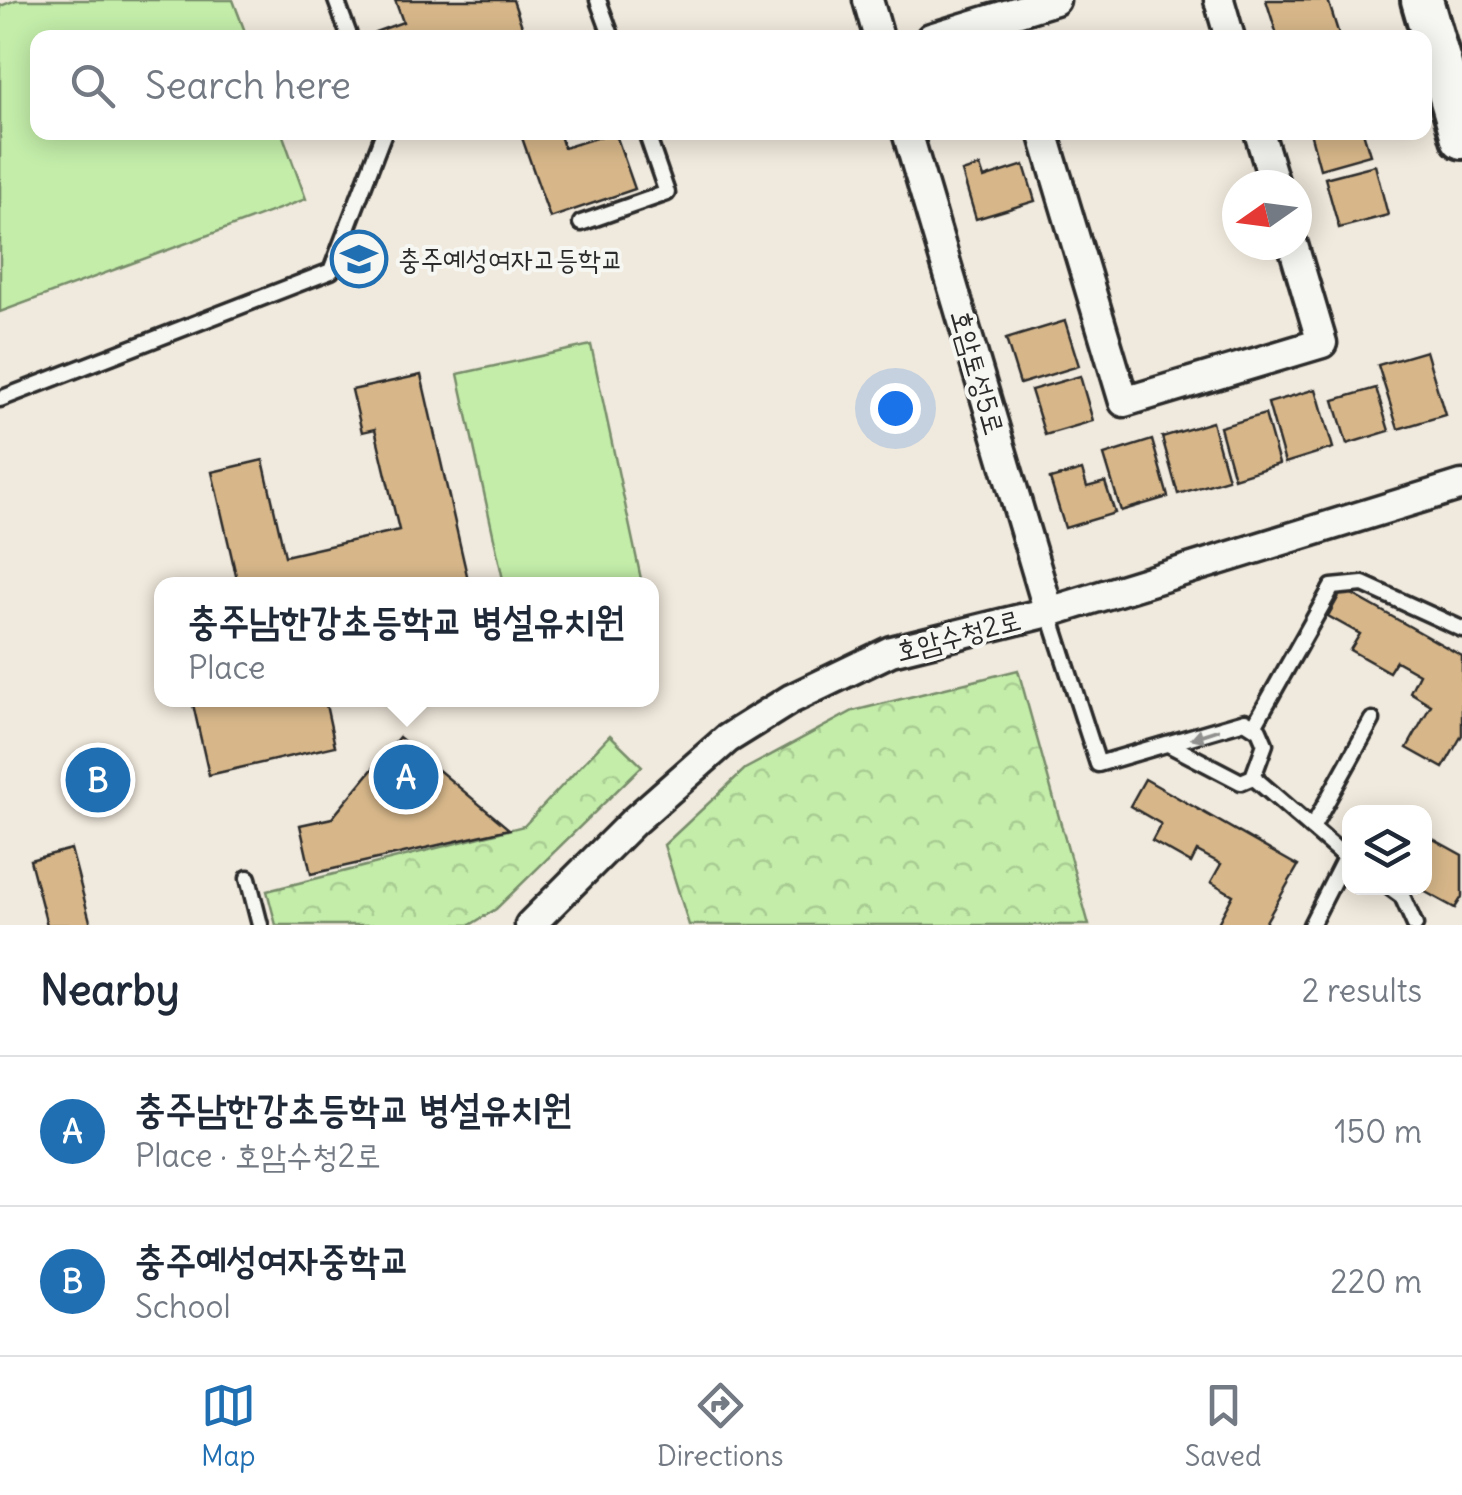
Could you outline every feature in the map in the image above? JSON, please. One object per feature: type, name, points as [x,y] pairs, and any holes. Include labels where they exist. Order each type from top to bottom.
[{"type":"street","points":[[868,0],[877,30]]},
{"type":"street","points":[[960,30],[1056,0]]},
{"type":"street","points":[[1219,0],[1228,30]]},
{"type":"street","points":[[1422,0],[1431,30]]},
{"type":"street","points":[[1432,34],[1462,138]]},
{"type":"street","name":"호암토성5로","points":[[909,140],[1049,612]]},
{"type":"street","points":[[1044,140],[1124,402],[1322,342],[1297,260]]},
{"type":"street","points":[[1261,140],[1270,170]]},
{"type":"street","name":"호암수청2로","points":[[530,925],[633,822],[727,739],[791,699],[891,651],[1049,612],[1462,484]]},
{"type":"lane","points":[[336,0],[347,30]]},
{"type":"lane","points":[[598,0],[609,30]]},
{"type":"lane","points":[[0,398],[331,270],[381,140]]},
{"type":"lane","points":[[581,224],[668,193],[649,140]]},
{"type":"lane","points":[[1254,726],[1332,588],[1363,584],[1462,629]]},
{"type":"lane","points":[[1049,612],[1098,764],[1244,721],[1254,726],[1265,744],[1252,777],[1242,782],[1170,745]]},
{"type":"lane","points":[[1312,828],[1372,720]]},
{"type":"lane","points":[[1252,777],[1342,855]]},
{"type":"lane","points":[[1310,925],[1342,869]]},
{"type":"lane","points":[[248,878],[260,925]]},
{"type":"lane","points":[[1401,895],[1415,925]]},
{"type":"green space","points":[[16,0],[233,0],[244,30],[30,30],[30,140],[285,140],[306,199],[0,312],[0,6]]},
{"type":"green space","points":[[591,345],[641,577],[502,577],[458,374]]},
{"type":"green space","points":[[1018,670],[1089,925],[689,925],[664,845],[745,769],[853,711]]},
{"type":"green space","points":[[610,735],[642,766],[496,909],[470,925],[276,925],[267,891],[524,826]]},
{"type":"building","points":[[395,0],[513,0],[523,30],[381,30],[403,22]]},
{"type":"building","points":[[1266,0],[1328,0],[1337,30],[1275,30]]},
{"type":"building","name":"충주예성여자고등학교","points":[[523,140],[562,140],[564,148],[590,140],[618,140],[635,189],[550,218]]},
{"type":"building","points":[[1312,140],[1365,140],[1370,155],[1320,169]]},
{"type":"building","points":[[1024,165],[1035,201],[976,219],[962,172],[980,166],[984,178]]},
{"type":"building","points":[[1375,165],[1388,215],[1339,228],[1325,178]]},
{"type":"building","points":[[1065,321],[1079,366],[1020,384],[1006,339]]},
{"type":"building","points":[[1426,351],[1445,415],[1398,429],[1378,365]]},
{"type":"building","points":[[421,375],[467,577],[236,577],[212,472],[263,460],[285,556],[399,530],[375,429],[362,432],[352,390]]},
{"type":"building","points":[[1080,376],[1093,421],[1045,435],[1031,390]]},
{"type":"building","points":[[1376,388],[1389,431],[1347,444],[1334,400]]},
{"type":"building","points":[[1316,389],[1333,448],[1285,463],[1268,403]]},
{"type":"building","points":[[1265,414],[1279,464],[1234,478],[1220,427]]},
{"type":"building","points":[[1212,422],[1228,479],[1178,494],[1162,437]]},
{"type":"building","points":[[1152,440],[1168,497],[1121,511],[1104,455]]},
{"type":"building","points":[[1082,470],[1087,487],[1105,482],[1115,513],[1065,528],[1050,479]]},
{"type":"building","points":[[1343,589],[1462,656],[1462,735],[1443,768],[1407,748],[1431,705],[1410,692],[1419,674],[1396,661],[1389,672],[1350,650],[1360,634],[1328,616]]},
{"type":"building","points":[[194,707],[327,707],[335,746],[209,775]]},
{"type":"building","points":[[399,737],[509,829],[311,874],[300,825],[332,818]]},
{"type":"building","points":[[1145,779],[1298,866],[1264,925],[1217,925],[1233,895],[1211,882],[1221,864],[1197,851],[1191,863],[1152,841],[1161,824],[1130,806]]},
{"type":"building","points":[[1432,838],[1462,855],[1462,897],[1455,908],[1431,895]]},
{"type":"building","points":[[71,849],[91,925],[47,925],[30,860]]},
{"type":"place","name":"충주예성여자고등학교","points":[[359,259]]},
{"type":"place","name":"충주남한강초등학교 병설유치원","points":[[406,777]]},
{"type":"place","name":"충주예성여자중학교","points":[[98,780]]}]
